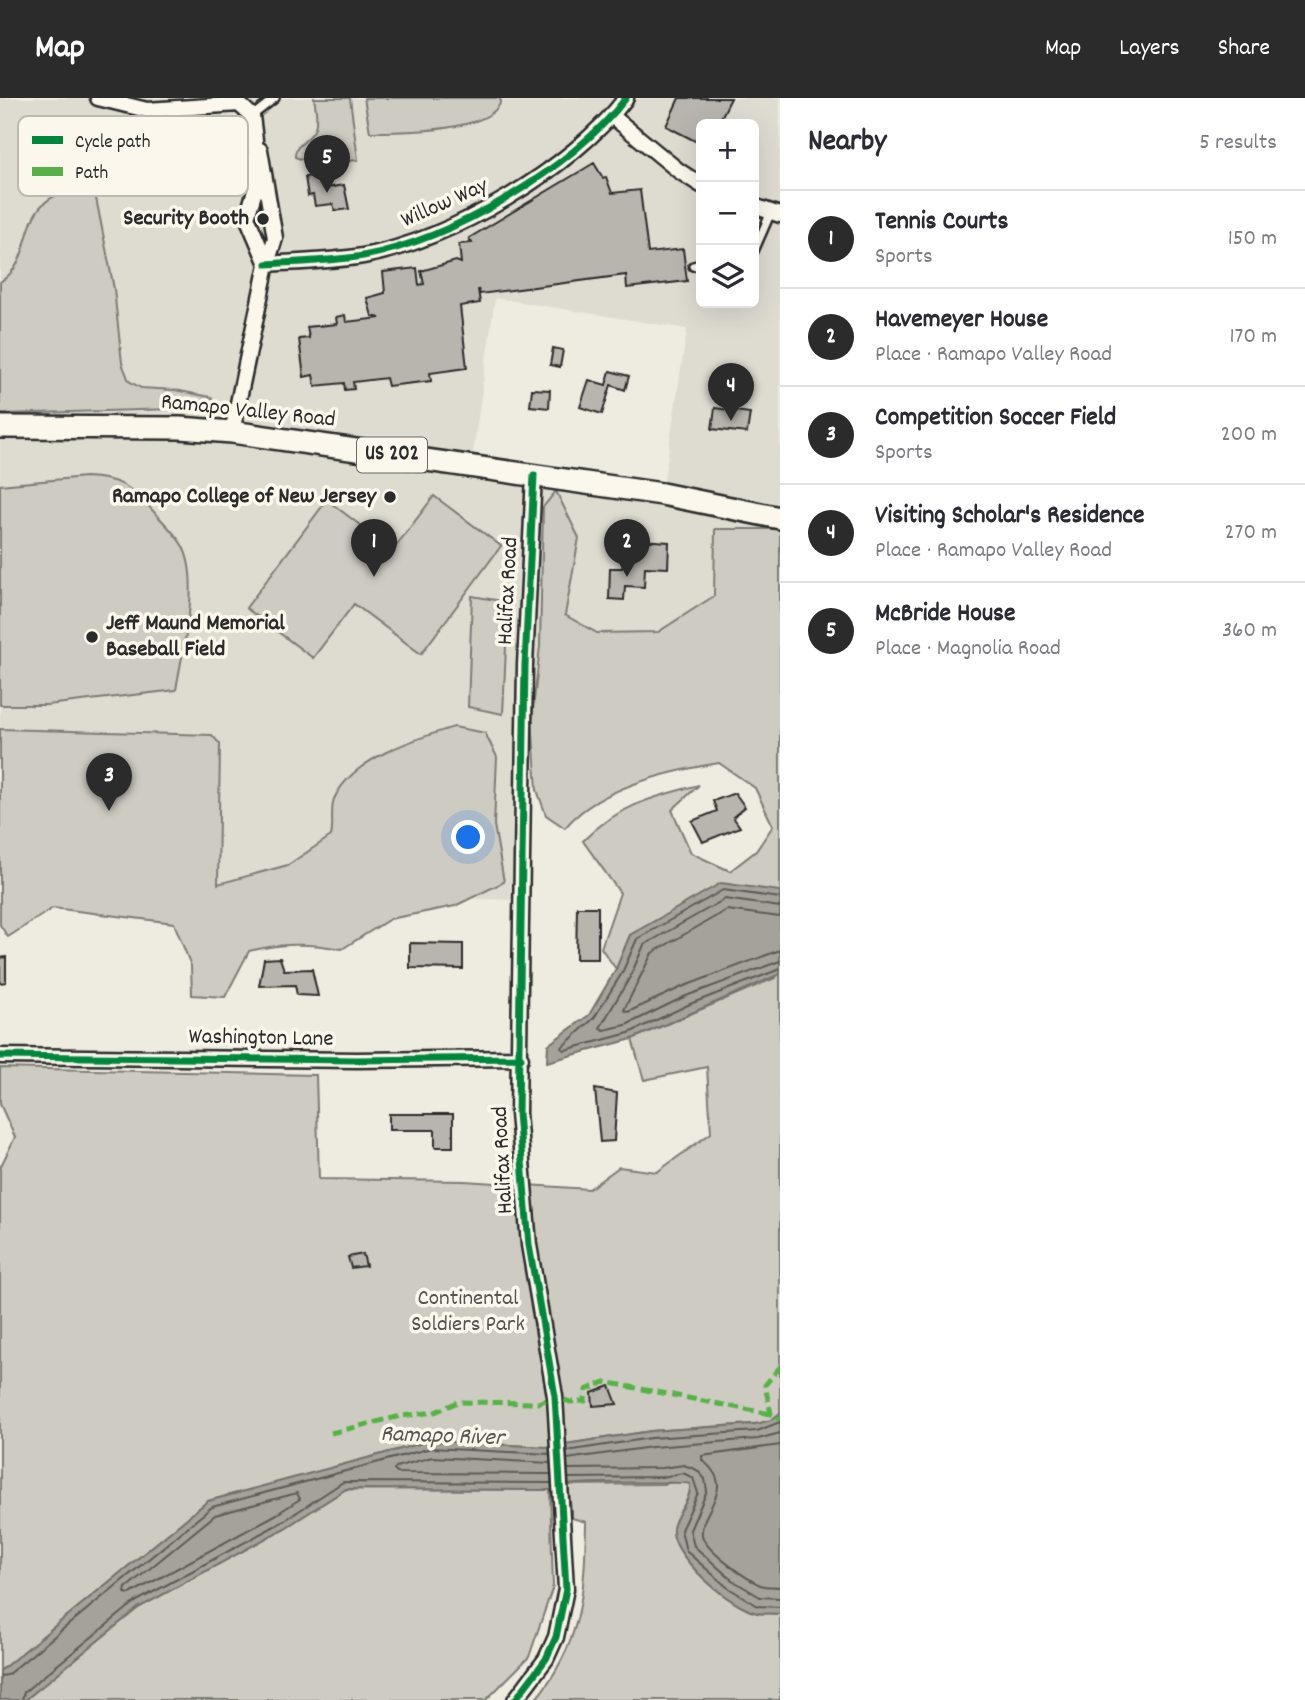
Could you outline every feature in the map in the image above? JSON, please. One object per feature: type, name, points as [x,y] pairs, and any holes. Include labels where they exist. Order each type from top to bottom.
[{"type":"main road","name":"Ramapo Valley Road","points":[[0,427],[180,428],[232,432],[662,494],[780,518]]},
{"type":"street","points":[[98,98],[147,110],[219,102],[239,104],[252,116],[256,187],[247,217],[267,264]]},
{"type":"street","name":"Willow Way","points":[[267,264],[363,256],[447,228],[533,181],[612,116],[626,98]]},
{"type":"street","points":[[612,116],[696,182]]},
{"type":"street","points":[[232,432],[267,264],[275,238],[263,158],[255,140]]},
{"type":"street","points":[[759,208],[776,213]]},
{"type":"street","name":"Halifax Road","points":[[516,1700],[546,1659],[563,1613],[566,1589],[563,1496],[555,1396],[528,1245],[518,1114],[521,1058],[525,665],[534,475]]},
{"type":"street","name":"Washington Lane","points":[[0,1056],[357,1060],[521,1058]]},
{"type":"lane","points":[[252,116],[275,98]]},
{"type":"lane","points":[[757,245],[776,213]]},
{"type":"shaded area","name":"Ramapo College of New Jersey","points":[[0,98],[780,98],[780,501],[776,692],[517,665],[516,900],[0,883]],"holes":[[[495,298],[687,329],[662,494],[471,466]]]},
{"type":"green space","points":[[314,98],[350,98],[358,160],[315,164],[295,157],[297,148],[315,128],[317,117]]},
{"type":"green space","points":[[364,98],[499,98],[501,101],[494,112],[462,125],[421,131],[370,132]]},
{"type":"green space","points":[[52,197],[96,198],[114,289],[122,363],[129,381],[141,388],[175,390],[210,397],[215,401],[209,408],[0,414],[0,282],[20,259],[33,219],[40,207]]},
{"type":"green space","name":"Jeff Maund Memorial Baseball Field","points":[[85,477],[108,479],[132,490],[182,545],[188,560],[190,596],[176,690],[47,705],[0,705],[0,485]]},
{"type":"green space","name":"Continental Soldiers Park","points":[[556,491],[579,538],[565,615],[597,633],[658,632],[714,596],[715,529],[780,529],[780,1422],[651,1431],[546,1447],[430,1441],[208,1501],[0,1671],[0,1168],[15,1137],[0,1104],[0,1068],[316,1075],[319,1179],[464,1181],[589,1189],[619,1167],[657,1172],[711,1133],[707,1067],[644,1080],[632,1039],[775,978],[670,914],[630,935],[616,969],[601,948],[620,893],[583,841],[608,819],[636,804],[699,785],[672,810],[691,853],[730,871],[756,851],[773,826],[755,788],[719,763],[657,777],[615,792],[579,814],[565,828],[546,815],[537,790],[532,719],[540,646],[543,507]]},
{"type":"green space","points":[[434,496],[501,546],[421,654],[354,604],[313,658],[246,608],[327,500],[393,550]]},
{"type":"green space","points":[[472,596],[508,602],[503,714],[468,707]]},
{"type":"green space","points":[[454,727],[485,733],[497,757],[494,825],[504,882],[455,906],[390,919],[342,949],[295,945],[249,951],[225,997],[192,995],[191,966],[174,923],[53,908],[8,937],[0,925],[0,729],[212,735],[220,744],[218,884],[288,865],[331,836],[334,799],[355,772],[386,752]]},
{"type":"green space","points":[[683,1480],[690,1484],[690,1490],[673,1529],[675,1540],[692,1567],[720,1592],[747,1609],[758,1613],[780,1614],[780,1700],[535,1700],[551,1679],[572,1638],[582,1594],[586,1522],[572,1518],[568,1485],[663,1484]]},
{"type":"green space","points":[[346,1489],[550,1490],[553,1586],[529,1657],[486,1700],[25,1700],[138,1608],[285,1528]]},
{"type":"water","points":[[721,883],[780,891],[780,974],[632,1039],[547,1062],[548,1045],[589,1015],[616,969],[630,935]]},
{"type":"water","points":[[780,1413],[780,1614],[758,1613],[734,1602],[705,1580],[682,1553],[673,1529],[688,1496],[690,1484],[585,1484],[550,1490],[346,1489],[285,1528],[138,1608],[25,1700],[0,1700],[0,1671],[208,1501],[430,1441],[546,1447],[651,1431],[756,1424],[771,1420]]},
{"type":"building","points":[[679,98],[731,98],[720,119],[696,119],[696,141],[666,126]]},
{"type":"building","points":[[594,163],[603,178],[606,177],[612,193],[640,190],[648,253],[683,249],[687,281],[627,288],[626,275],[480,294],[478,289],[480,303],[460,306],[467,368],[430,373],[431,381],[388,386],[386,378],[353,382],[354,389],[345,390],[344,383],[315,386],[313,375],[304,377],[299,339],[309,338],[307,327],[337,324],[336,317],[345,315],[346,322],[380,318],[372,316],[367,298],[385,293],[383,272],[417,268],[419,285],[424,284],[421,271],[456,261],[461,263],[459,244],[472,243],[469,238]]},
{"type":"building","points":[[324,174],[326,188],[344,185],[349,209],[335,211],[333,204],[315,206],[313,195],[308,196],[305,177]]},
{"type":"building","points":[[553,348],[563,350],[560,367],[550,365]]},
{"type":"building","points":[[610,371],[629,376],[625,390],[611,385],[602,414],[580,407],[589,380],[606,385]]},
{"type":"building","points":[[532,389],[550,390],[549,408],[530,406]]},
{"type":"building","points":[[715,408],[750,413],[747,433],[712,429]]},
{"type":"building","points":[[640,540],[669,542],[668,568],[645,567],[644,587],[625,586],[624,600],[609,599],[610,568],[622,568],[626,555],[639,556]]},
{"type":"building","points":[[735,793],[745,807],[733,817],[740,827],[703,842],[692,821],[717,811],[713,801]]},
{"type":"building","points":[[577,907],[598,907],[598,959],[576,959]]},
{"type":"building","points":[[410,943],[463,944],[463,969],[410,968]]},
{"type":"building","points":[[6,957],[6,982],[0,983],[0,958]]},
{"type":"building","points":[[280,958],[284,970],[312,969],[318,996],[297,995],[295,985],[259,986],[264,959]]},
{"type":"building","points":[[595,1089],[617,1093],[614,1141],[600,1142]]},
{"type":"building","points":[[389,1114],[453,1114],[453,1147],[435,1147],[435,1130],[389,1130]]},
{"type":"building","points":[[363,1254],[366,1266],[351,1268],[348,1257]]},
{"type":"building","points":[[610,1386],[617,1404],[593,1406],[592,1393]]},
{"type":"marked path","points":[[780,1367],[765,1385],[771,1414],[780,1420]]},
{"type":"marked path","points":[[331,1433],[401,1416],[435,1412],[458,1402],[538,1403],[555,1396],[570,1402],[585,1401],[586,1390],[605,1382],[771,1414]]},
{"type":"cycle path","points":[[267,264],[363,256],[397,248],[470,218],[507,198],[575,150],[626,98]]},
{"type":"cycle path","points":[[515,1700],[546,1659],[556,1637],[566,1589],[555,1396],[529,1245],[518,1113],[525,665],[534,475]]},
{"type":"cycle path","points":[[0,1056],[357,1060],[521,1058]]},
{"type":"place","name":"McBride House","points":[[327,193]]},
{"type":"place","name":"Security Booth","points":[[263,219]]},
{"type":"place","name":"Visiting Scholar's Residence","points":[[731,421]]},
{"type":"place","name":"Ramapo College of New Jersey","points":[[390,497]]},
{"type":"place","name":"Tennis Courts","points":[[374,577]]},
{"type":"place","name":"Havemeyer House","points":[[627,577]]},
{"type":"place","name":"Jeff Maund Memorial Baseball Field","points":[[92,637]]},
{"type":"place","name":"Competition Soccer Field","points":[[109,811]]},
{"type":"water label","name":"Ramapo River","points":[[442,1437]]}]
